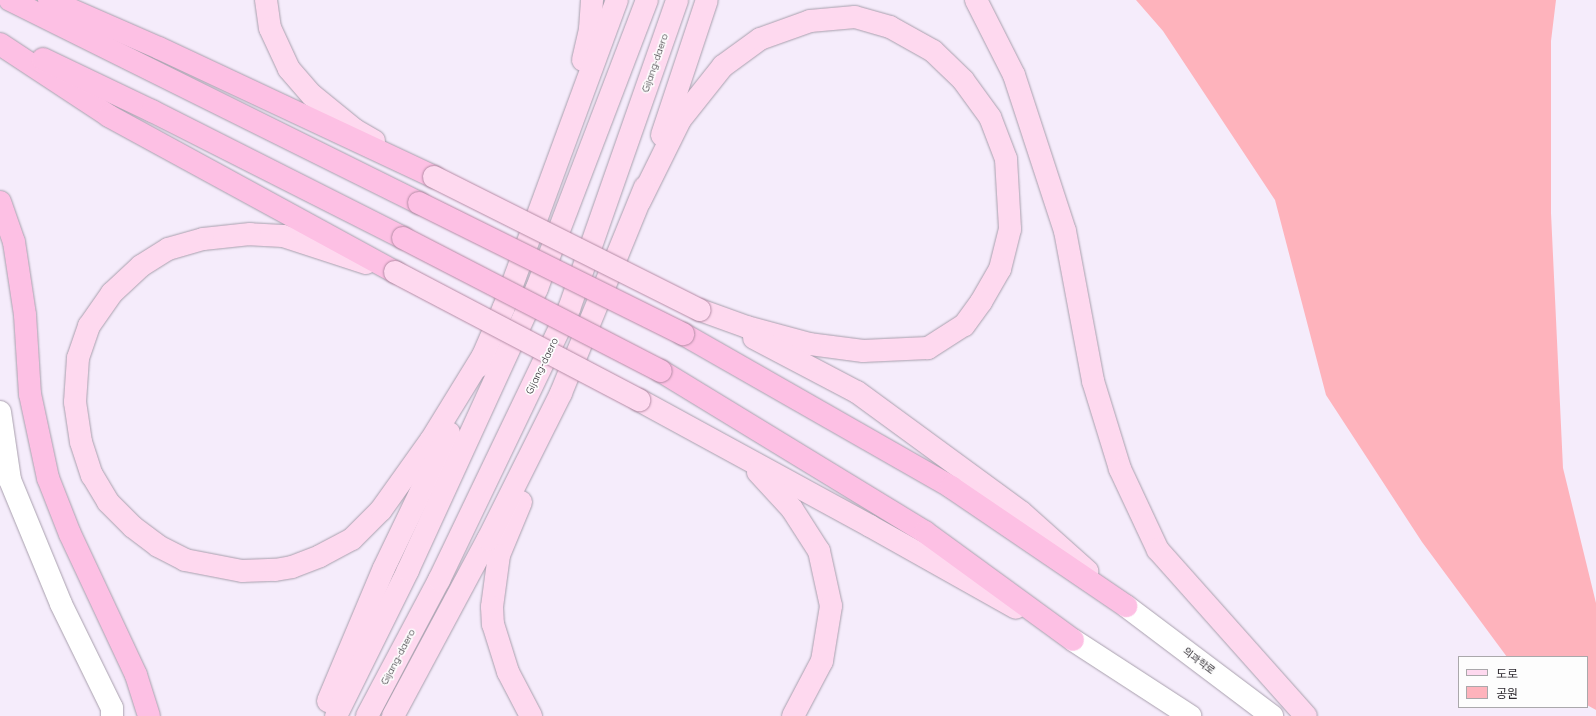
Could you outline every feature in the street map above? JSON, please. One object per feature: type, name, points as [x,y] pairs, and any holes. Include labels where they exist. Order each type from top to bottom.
[{"type":"highway","points":[[10,0],[682,334],[952,487],[1126,606]]},
{"type":"highway","points":[[49,0],[159,48],[434,177]]},
{"type":"highway","points":[[0,38],[152,111],[661,371],[925,532],[1073,640]]},
{"type":"highway","points":[[0,44],[109,116],[395,272]]},
{"type":"highway","points":[[0,202],[14,242],[25,315],[30,394],[48,478],[70,534],[136,675],[149,716]]},
{"type":"main road","points":[[266,0],[270,28],[289,69],[312,95],[355,130],[434,177],[700,310],[857,392],[1021,512],[1126,606]]},
{"type":"main road","points":[[567,136],[590,29],[592,0]]},
{"type":"main road","points":[[322,716],[384,568],[460,410],[504,307],[618,0]]},
{"type":"main road","points":[[336,716],[408,570],[537,288],[647,0]]},
{"type":"main road","name":"Gijang-daero","points":[[367,716],[439,580],[569,309],[677,0]]},
{"type":"main road","points":[[640,201],[707,0]]},
{"type":"main road","points":[[976,0],[1014,75],[1065,231],[1093,381],[1120,469],[1158,550],[1306,716]]},
{"type":"main road","points":[[531,716],[508,672],[493,624],[492,607],[499,555],[536,466],[561,393],[640,201],[680,120],[723,66],[760,39],[810,21],[855,17],[890,27],[933,51],[963,80],[990,117],[1006,160],[1010,228],[1000,269],[981,302],[964,325],[928,348],[863,351],[810,344],[747,327],[700,310]]},
{"type":"main road","points":[[484,354],[431,440],[381,510],[352,539],[320,556],[286,568],[249,571],[214,567],[185,560],[158,546],[133,527],[108,502],[92,476],[80,442],[75,402],[78,358],[90,326],[112,293],[141,266],[168,249],[203,239],[250,234],[283,236],[395,272],[639,400],[870,526],[1073,640]]},
{"type":"main road","points":[[393,716],[488,539],[561,393]]},
{"type":"main road","points":[[639,400],[701,435],[762,474],[792,509],[819,551],[831,606],[822,661],[793,716]]},
{"type":"street","points":[[0,412],[10,480],[61,604],[112,708],[112,716]]},
{"type":"street","name":"의과학로","points":[[1126,606],[1272,716]]},
{"type":"street","points":[[1073,640],[1190,716]]},
{"type":"green space","points":[[1136,0],[1556,0],[1551,41],[1551,213],[1563,468],[1596,603],[1596,710],[1588,706],[1588,656],[1506,656],[1422,542],[1326,395],[1275,200],[1163,31]]}]
